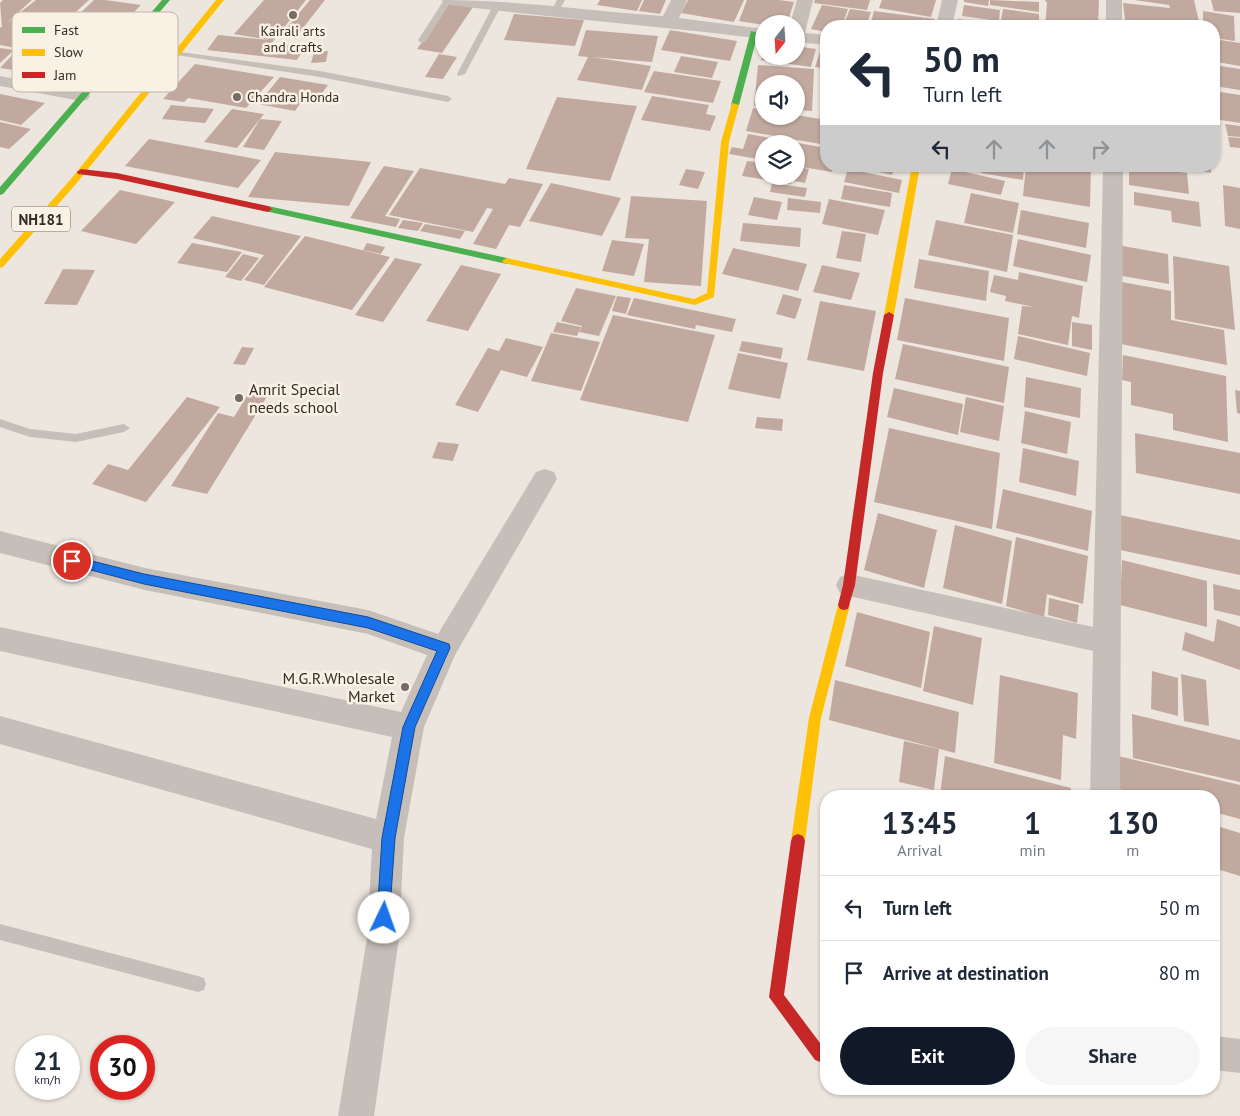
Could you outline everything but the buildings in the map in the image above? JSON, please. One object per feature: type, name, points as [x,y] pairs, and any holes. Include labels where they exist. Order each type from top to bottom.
[{"type":"main road","name":"NH181","points":[[155,12],[166,0]]},
{"type":"main road","name":"NH181","points":[[178,51],[220,0]]},
{"type":"main road","points":[[81,172],[126,178],[695,302],[711,295],[724,142],[755,46]]},
{"type":"main road","name":"NH181","points":[[0,192],[85,92]]},
{"type":"main road","name":"NH181","points":[[0,265],[81,172],[145,92]]},
{"type":"main road","points":[[820,1055],[776,998],[815,718],[849,585],[878,374],[915,172]]},
{"type":"street","points":[[449,0],[497,6],[558,6],[755,33]]},
{"type":"street","points":[[669,22],[679,0]]},
{"type":"street","points":[[801,15],[805,0]]},
{"type":"street","points":[[945,20],[950,0]]},
{"type":"street","points":[[1114,0],[1114,20]]},
{"type":"street","points":[[805,37],[820,39]]},
{"type":"street","points":[[59,92],[81,96]]},
{"type":"street","points":[[1105,790],[1113,172]]},
{"type":"street","points":[[356,1116],[384,938],[388,838],[409,727],[444,648],[545,479]]},
{"type":"street","points":[[0,542],[144,579],[368,622],[444,648]]},
{"type":"street","points":[[849,585],[1108,642]]},
{"type":"street","points":[[0,639],[176,676],[334,713],[409,727]]},
{"type":"street","points":[[0,730],[388,838]]},
{"type":"street","points":[[1220,1054],[1240,1056]]},
{"type":"lane","points":[[422,40],[449,0]]},
{"type":"lane","points":[[461,74],[497,6]]},
{"type":"lane","points":[[178,53],[320,74],[448,99]]},
{"type":"lane","points":[[0,423],[30,433],[76,438],[124,428]]},
{"type":"lane","points":[[0,932],[198,984]]},
{"type":"traffic: fast","points":[[156,12],[166,0]]},
{"type":"traffic: fast","points":[[735,105],[754,33]]},
{"type":"traffic: fast","points":[[0,192],[86,92]]},
{"type":"traffic: fast","points":[[268,209],[507,261]]},
{"type":"traffic: slow","points":[[178,52],[220,0]]},
{"type":"traffic: slow","points":[[0,265],[73,182],[146,92]]},
{"type":"traffic: slow","points":[[507,261],[695,302],[711,295],[725,142],[735,105]]},
{"type":"traffic: slow","points":[[889,315],[915,172]]},
{"type":"traffic: slow","points":[[798,841],[815,718],[844,605]]},
{"type":"traffic: jam","points":[[81,172],[117,176],[268,209]]},
{"type":"traffic: jam","points":[[844,605],[849,585],[878,373],[889,315]]},
{"type":"traffic: jam","points":[[798,841],[776,997],[820,1055]]},
{"type":"place","name":"Kairali arts and crafts","points":[[293,15]]},
{"type":"place","name":"Chandra Honda","points":[[237,97]]},
{"type":"place","name":"Amrit Special needs school","points":[[239,398]]},
{"type":"place","name":"M.G.R.Wholesale Market","points":[[405,687]]},
{"type":"route","points":[[72,561],[144,579],[368,622],[444,648],[409,727],[388,838],[384,918]]}]
